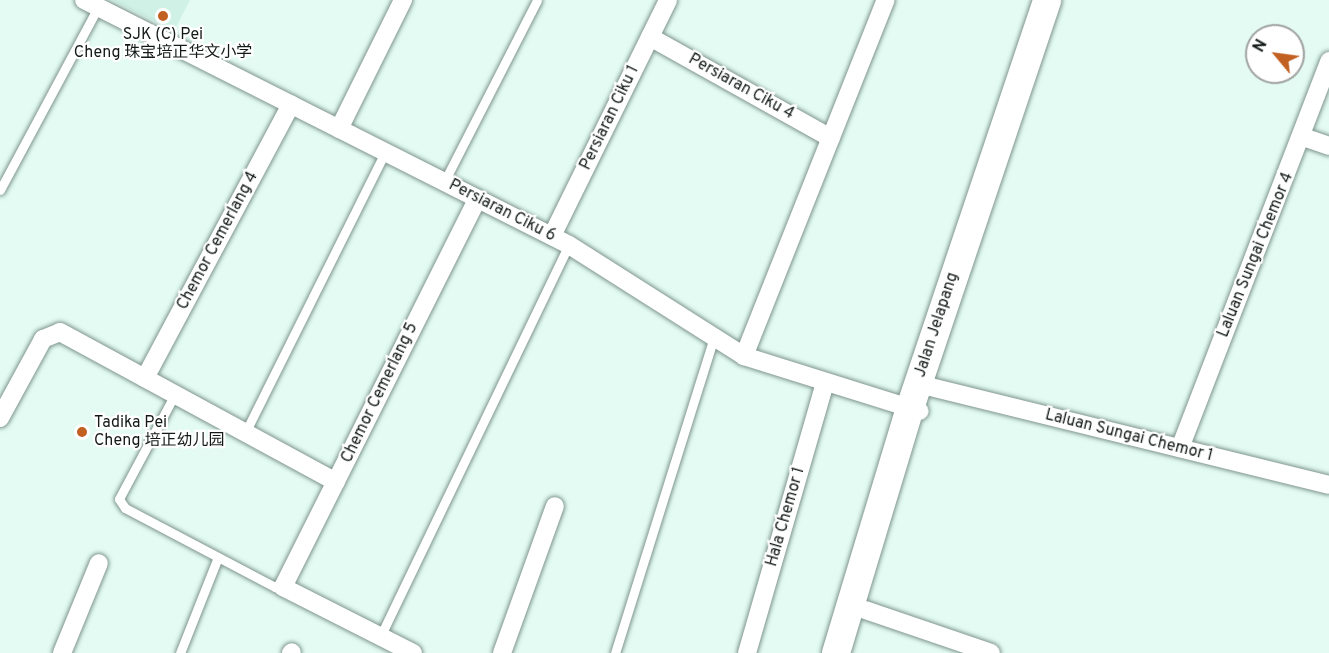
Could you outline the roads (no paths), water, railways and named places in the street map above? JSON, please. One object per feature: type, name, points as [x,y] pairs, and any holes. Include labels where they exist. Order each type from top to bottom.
[{"type":"main road","name":"Jalan Jelapang","points":[[836,653],[1047,0]]},
{"type":"main road","name":"Jalan Jelapang","points":[[852,653],[920,398],[1060,0]]},
{"type":"street","points":[[339,129],[403,0]]},
{"type":"street","name":"Persiaran Ciku 1","points":[[552,237],[668,0]]},
{"type":"street","points":[[744,356],[886,0]]},
{"type":"street","name":"Persiaran Ciku 6","points":[[91,3],[569,245],[713,340],[744,356],[825,382],[920,398]]},
{"type":"street","name":"Persiaran Ciku 4","points":[[650,37],[831,138]]},
{"type":"street","name":"Laluan Sungai Chemor 4","points":[[1180,448],[1303,137],[1329,61]]},
{"type":"street","name":"Chemor Cemerlang 4","points":[[145,378],[291,104]]},
{"type":"street","points":[[1303,137],[1329,146]]},
{"type":"street","name":"Chemor Cemerlang 5","points":[[283,587],[477,199]]},
{"type":"street","points":[[0,418],[43,339],[60,332],[336,482]]},
{"type":"street","name":"Hala Chemor 1","points":[[747,653],[825,382]]},
{"type":"street","name":"Laluan Sungai Chemor 1","points":[[920,398],[1180,448],[1329,485]]},
{"type":"street","points":[[502,653],[555,506]]},
{"type":"street","points":[[62,653],[99,563]]},
{"type":"street","points":[[283,587],[409,652]]},
{"type":"street","points":[[865,610],[964,648],[991,653]]},
{"type":"lane","points":[[444,182],[537,0]]},
{"type":"lane","points":[[0,190],[91,3]]},
{"type":"lane","points":[[245,433],[385,152]]},
{"type":"lane","points":[[380,636],[569,245]]},
{"type":"lane","points":[[615,653],[713,340]]},
{"type":"lane","points":[[175,394],[120,499],[125,508],[218,557],[283,587]]},
{"type":"lane","points":[[180,653],[218,557]]},
{"type":"place","name":"SJK (C) Pei Cheng 珠宝培正华文小学","points":[[163,16]]},
{"type":"place","name":"Tadika Pei Cheng 培正幼儿园","points":[[82,432]]}]
